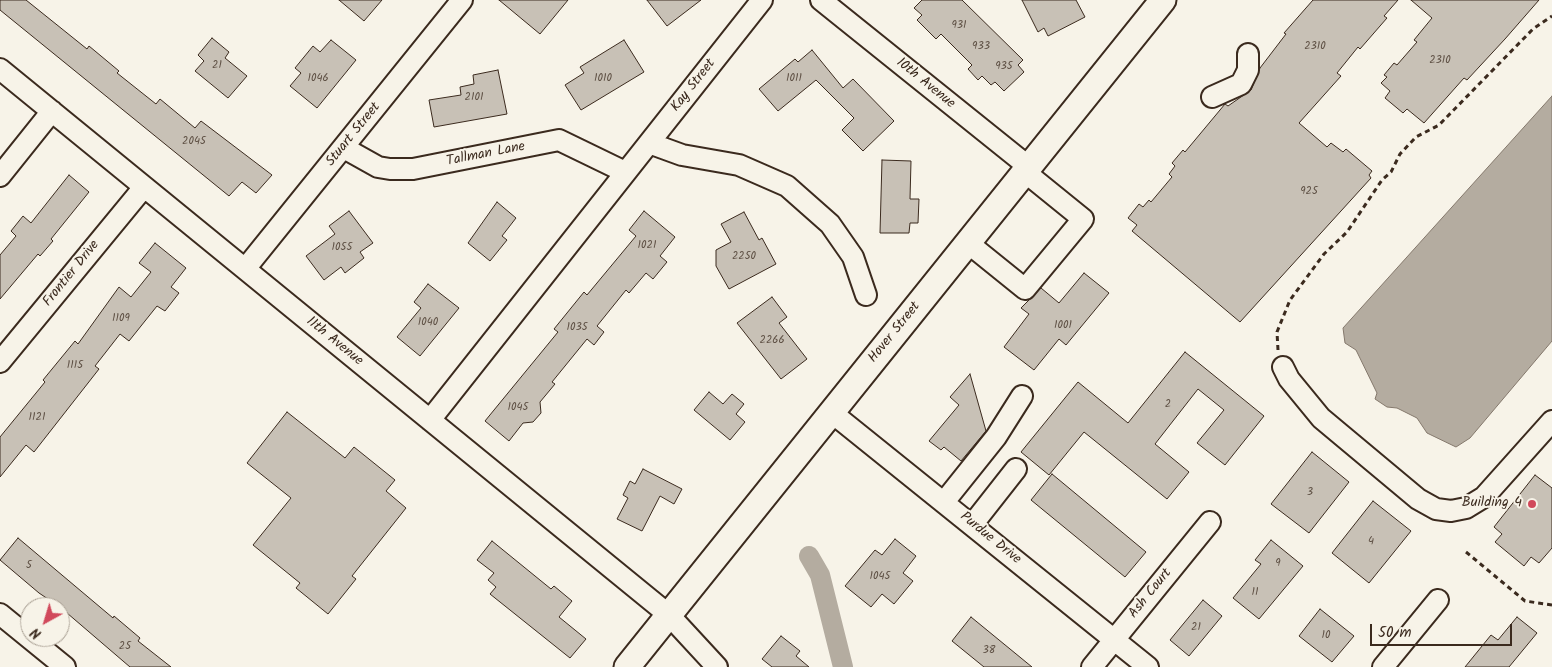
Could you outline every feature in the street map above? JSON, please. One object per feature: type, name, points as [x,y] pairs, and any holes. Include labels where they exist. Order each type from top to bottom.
[{"type":"main road","name":"Hover Street","points":[[627,667],[1163,0]]},
{"type":"street","name":"Stuart Street","points":[[245,269],[462,0]]},
{"type":"street","name":"Kay Street","points":[[430,420],[762,0]]},
{"type":"street","name":"10th Avenue","points":[[821,0],[1027,170],[1083,219],[1025,290],[968,243]]},
{"type":"street","points":[[1212,97],[1241,84],[1248,70],[1248,54]]},
{"type":"street","name":"11th Avenue","points":[[0,69],[668,615],[717,667]]},
{"type":"street","points":[[0,176],[52,111]]},
{"type":"street","name":"Tallman Lane","points":[[344,148],[378,167],[406,169],[559,140],[625,172]]},
{"type":"street","points":[[649,143],[682,156],[739,165],[787,186],[830,224],[836,232],[854,257],[866,295]]},
{"type":"street","name":"Frontier Drive","points":[[0,362],[144,187]]},
{"type":"street","points":[[1283,367],[1289,379],[1321,418],[1418,499],[1436,509],[1451,511],[1466,508],[1484,497],[1552,421]]},
{"type":"street","points":[[944,502],[996,437],[1022,396]]},
{"type":"street","name":"Purdue Drive","points":[[831,412],[1115,638],[1148,667]]},
{"type":"street","points":[[972,525],[1016,469]]},
{"type":"street","name":"Ash Court","points":[[1092,667],[1210,522]]},
{"type":"street","points":[[1383,667],[1438,600]]},
{"type":"street","points":[[0,614],[65,667]]},
{"type":"path","points":[[1283,367],[1277,347],[1277,332],[1290,300],[1311,271],[1347,232],[1411,142],[1439,126],[1533,29],[1552,16]]},
{"type":"path","points":[[1466,552],[1526,601],[1552,605]]},
{"type":"shaded area","points":[[1552,96],[1552,341],[1470,438],[1456,447],[1427,433],[1417,418],[1397,408],[1387,407],[1375,399],[1377,393],[1356,350],[1345,343],[1343,328]]},
{"type":"building","points":[[0,0],[26,0],[87,49],[89,46],[119,71],[117,73],[156,104],[160,99],[195,128],[201,121],[272,175],[256,193],[242,182],[229,196],[0,10]]},
{"type":"building","points":[[339,0],[382,0],[364,21]]},
{"type":"building","points":[[499,0],[568,0],[540,34]]},
{"type":"building","points":[[647,0],[701,0],[667,26]]},
{"type":"building","points":[[922,0],[962,0],[1023,60],[1018,65],[1024,72],[1004,91],[995,82],[991,85],[982,76],[978,80],[968,69],[972,65],[941,34],[936,39],[917,20],[922,15],[914,8]]},
{"type":"building","points":[[1022,0],[1076,0],[1085,17],[1048,36],[1044,28],[1038,32]]},
{"type":"building","points":[[1313,0],[1398,0],[1384,16],[1387,18],[1360,49],[1358,47],[1337,73],[1341,76],[1299,123],[1327,147],[1331,143],[1343,152],[1346,149],[1372,171],[1369,175],[1371,178],[1240,322],[1132,231],[1137,225],[1128,218],[1139,204],[1143,207],[1149,200],[1151,202],[1172,177],[1169,174],[1175,166],[1172,163],[1183,150],[1185,152],[1225,104],[1228,106],[1251,90],[1260,68],[1286,34],[1284,33]]},
{"type":"building","points":[[1411,0],[1539,0],[1467,80],[1464,78],[1424,123],[1407,109],[1403,113],[1385,98],[1390,91],[1381,83],[1387,77],[1384,75],[1394,63],[1397,65],[1417,42],[1414,40],[1432,18]]},
{"type":"building","points":[[212,38],[229,52],[225,58],[247,76],[228,98],[195,71],[204,61],[198,55]]},
{"type":"building","points":[[331,40],[356,60],[317,108],[290,86],[301,73],[295,68],[313,46],[320,52]]},
{"type":"building","points":[[624,40],[644,72],[581,110],[565,85],[584,73],[580,67]]},
{"type":"building","points":[[812,50],[843,88],[853,79],[894,121],[863,151],[842,130],[854,118],[816,80],[778,111],[759,89],[795,59],[798,62]]},
{"type":"building","points":[[498,70],[507,114],[434,127],[429,100],[461,95],[460,87],[474,84],[473,75]]},
{"type":"building","points":[[882,160],[911,161],[910,199],[919,199],[918,223],[910,223],[909,233],[880,233]]},
{"type":"building","points":[[69,175],[89,192],[51,239],[53,241],[40,256],[38,254],[0,299],[0,255],[16,236],[11,231],[23,216],[31,223]]},
{"type":"building","points":[[497,202],[516,218],[502,236],[507,240],[490,261],[468,243]]},
{"type":"building","points":[[349,211],[373,243],[360,252],[364,258],[345,273],[341,267],[324,280],[306,256],[335,234],[329,226]]},
{"type":"building","points":[[644,211],[675,237],[660,256],[667,262],[653,279],[646,273],[629,293],[626,290],[597,326],[604,332],[594,345],[587,339],[552,382],[555,384],[540,402],[541,413],[533,422],[523,423],[509,441],[485,421],[558,332],[554,329],[584,292],[587,295],[636,236],[629,230]]},
{"type":"building","points":[[744,212],[759,240],[762,238],[776,264],[729,289],[716,266],[716,250],[731,242],[721,224]]},
{"type":"building","points":[[155,243],[186,268],[171,287],[179,293],[165,311],[157,306],[129,341],[120,334],[95,366],[99,369],[34,452],[26,445],[0,477],[0,437],[45,382],[43,380],[75,341],[78,344],[119,287],[131,297],[151,272],[139,263]]},
{"type":"building","points":[[1084,273],[1109,293],[1066,345],[1059,339],[1034,370],[1004,347],[1029,314],[1021,308],[1041,288],[1059,303]]},
{"type":"building","points":[[428,284],[459,308],[420,356],[397,337],[421,308],[414,302]]},
{"type":"building","points":[[772,297],[787,317],[779,323],[807,359],[781,379],[737,323]]},
{"type":"building","points":[[1185,352],[1264,416],[1225,465],[1197,443],[1224,410],[1198,389],[1155,444],[1189,472],[1167,499],[1084,432],[1049,475],[1021,452],[1078,382],[1128,423]]},
{"type":"building","points":[[970,374],[986,431],[961,461],[944,447],[941,450],[929,441],[959,405],[950,397]]},
{"type":"building","points":[[709,392],[723,404],[732,394],[744,404],[736,414],[745,422],[730,440],[694,410]]},
{"type":"building","points":[[287,412],[345,458],[354,447],[395,480],[386,491],[406,508],[352,576],[356,579],[328,614],[296,588],[300,583],[253,545],[291,498],[247,463]]},
{"type":"building","points":[[1312,452],[1349,482],[1309,533],[1271,504]]},
{"type":"building","points":[[643,469],[682,489],[674,504],[660,496],[642,531],[617,519],[628,498],[623,495],[630,481],[635,484]]},
{"type":"building","points":[[1052,474],[1146,552],[1125,577],[1031,500]]},
{"type":"building","name":"Building 4","points":[[1535,475],[1552,488],[1552,548],[1539,563],[1531,557],[1524,566],[1495,542],[1502,534],[1494,527]]},
{"type":"building","points":[[1373,501],[1411,531],[1369,583],[1332,553]]},
{"type":"building","points":[[18,538],[113,618],[114,616],[140,638],[138,641],[171,667],[130,667],[70,616],[70,597],[45,597],[0,560]]},
{"type":"building","points":[[895,539],[916,556],[903,573],[913,581],[894,604],[882,594],[871,607],[845,586],[875,550],[882,555]]},
{"type":"building","points":[[1271,540],[1303,566],[1259,619],[1233,598],[1261,564],[1255,560]]},
{"type":"building","points":[[492,541],[551,589],[554,586],[572,601],[559,617],[586,639],[570,658],[490,594],[496,587],[488,580],[494,573],[477,560]]},
{"type":"building","points":[[1203,600],[1222,616],[1189,656],[1170,640]]},
{"type":"building","points":[[1320,609],[1354,636],[1332,662],[1299,636]]},
{"type":"building","points":[[971,617],[1032,667],[984,667],[952,641]]},
{"type":"building","points":[[1517,617],[1537,633],[1509,667],[1465,667],[1491,635],[1498,640]]},
{"type":"building","points":[[781,636],[800,651],[796,656],[809,667],[772,667],[762,659]]},
{"type":"waterway","points":[[809,556],[820,575],[843,667]]},
{"type":"place","name":"Building 4","points":[[1532,504]]}]
